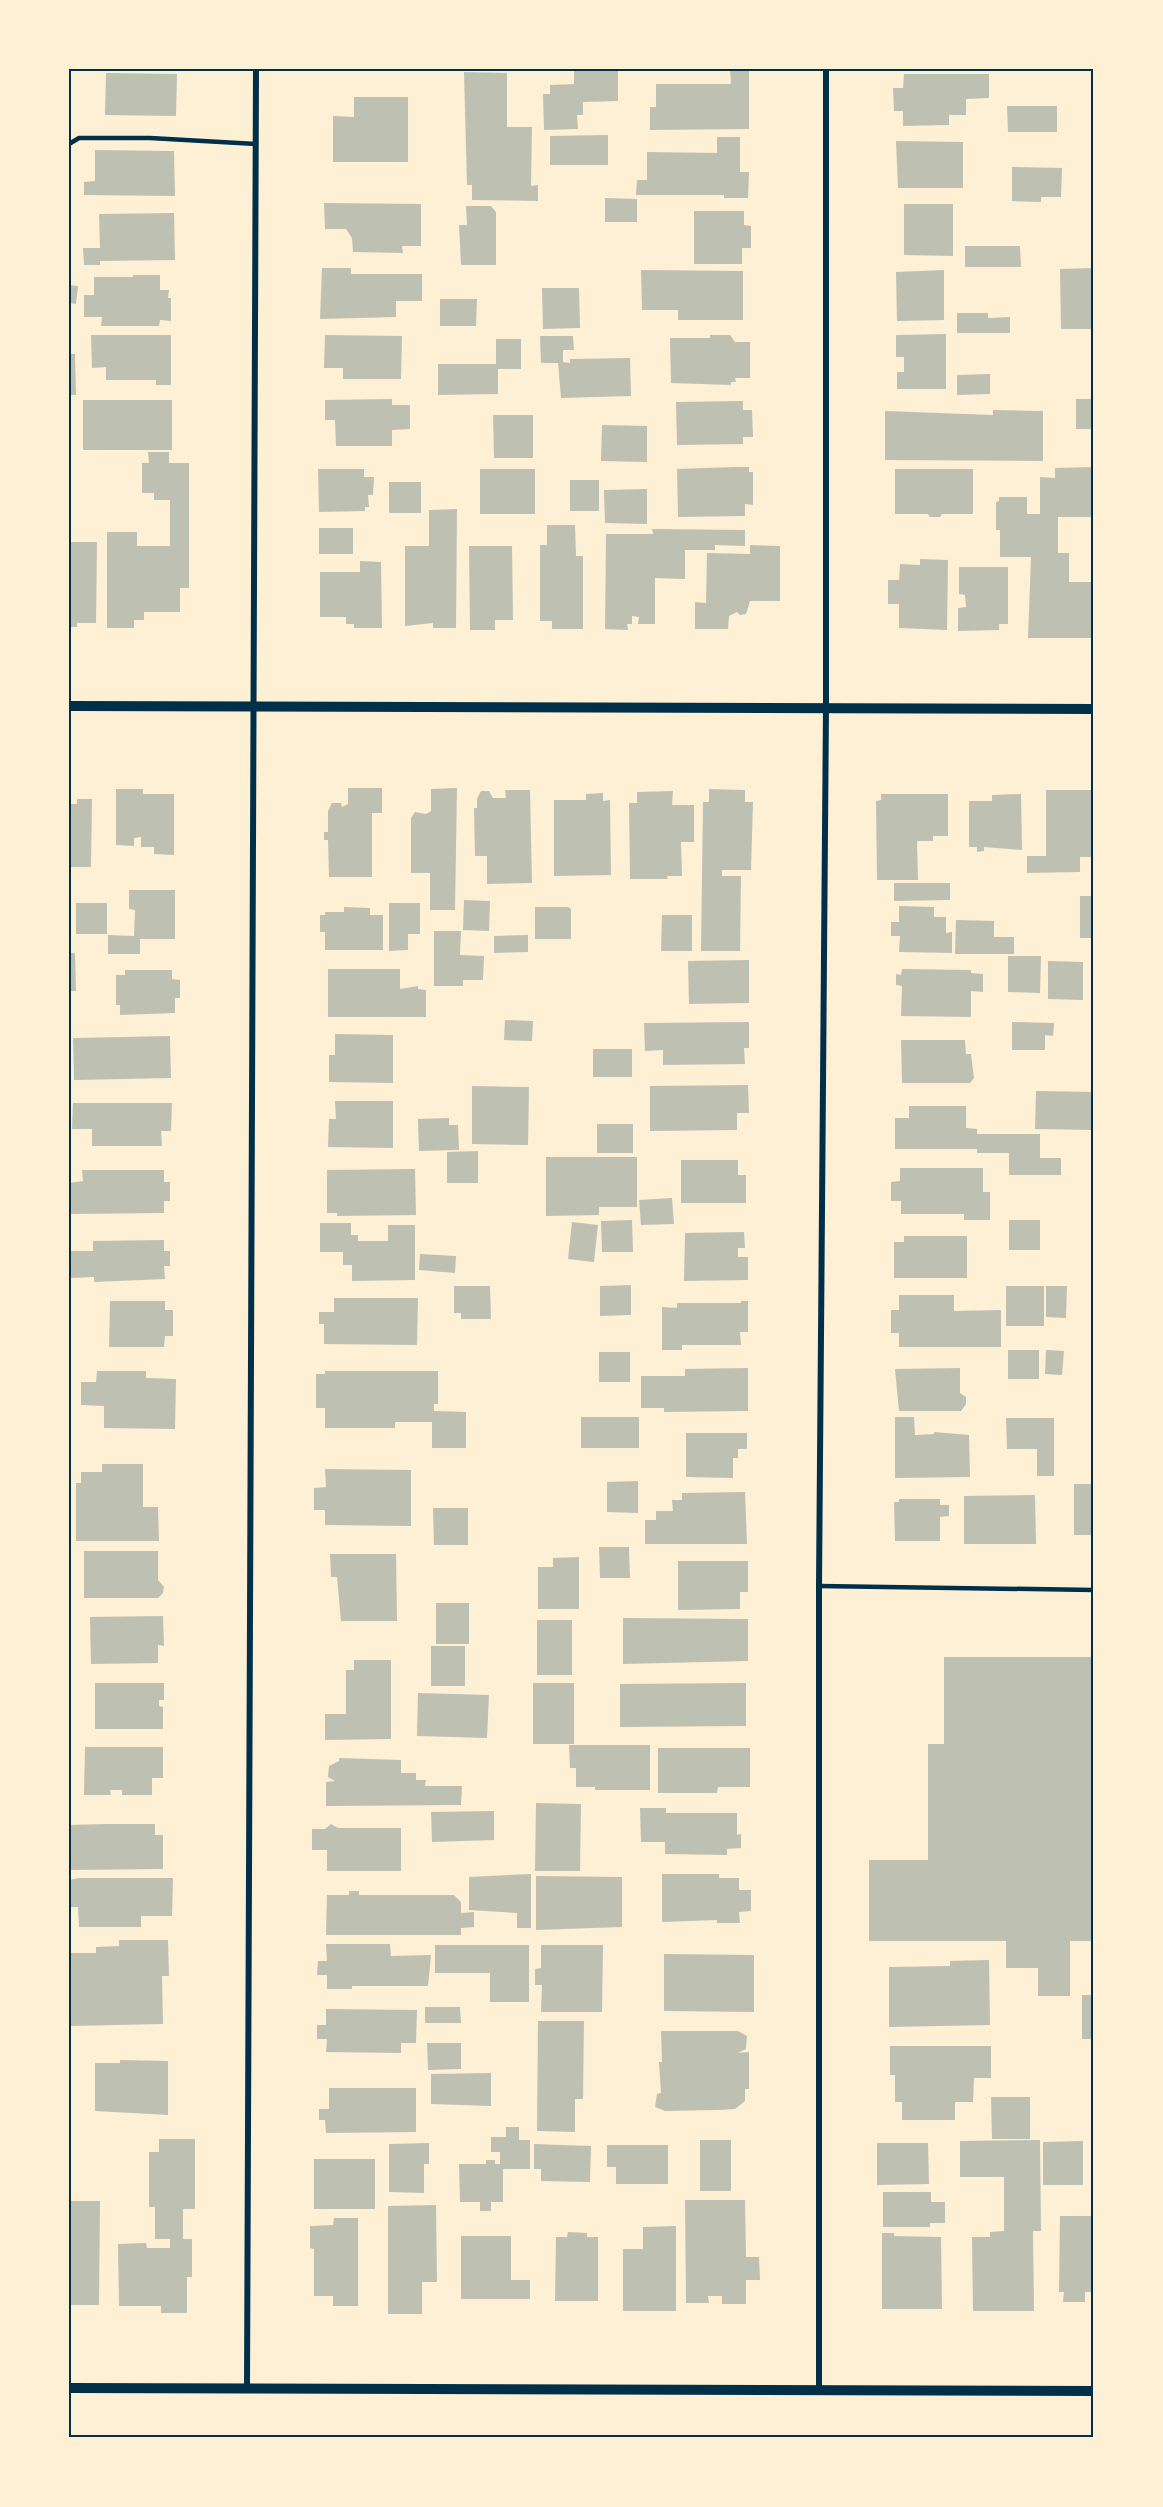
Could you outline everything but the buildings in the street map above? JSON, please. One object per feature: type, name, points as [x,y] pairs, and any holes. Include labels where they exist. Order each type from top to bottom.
[{"type":"street","points":[[247,2388],[256,69]]},
{"type":"street","points":[[819,2389],[819,1586],[826,706],[826,69]]},
{"type":"street","points":[[69,706],[1094,708]]},
{"type":"street","points":[[69,2388],[1094,2391]]},
{"type":"lane","points":[[69,144],[79,138],[150,138],[256,144]]},
{"type":"lane","points":[[819,1586],[1094,1590]]}]
